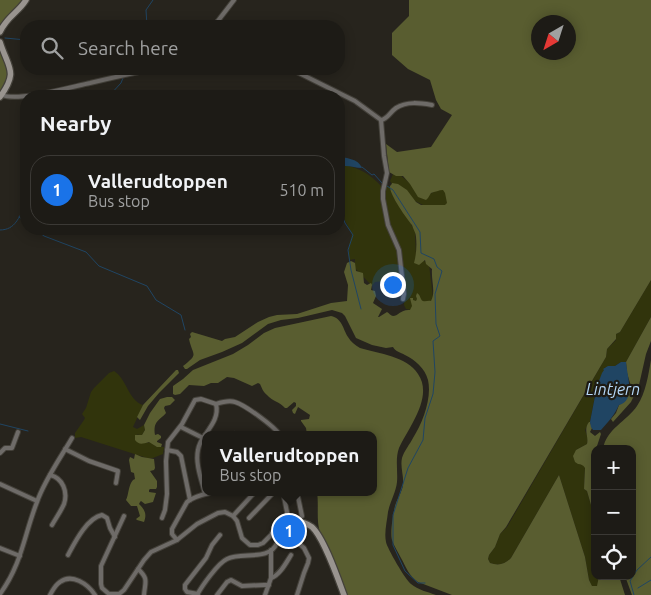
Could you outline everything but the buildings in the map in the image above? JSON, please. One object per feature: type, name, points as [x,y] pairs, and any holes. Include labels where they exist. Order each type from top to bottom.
[{"type":"street","points":[[0,32],[8,18],[26,0]]},
{"type":"street","points":[[218,20],[234,0]]},
{"type":"street","points":[[0,42],[11,72],[6,88],[1,96]]},
{"type":"street","points":[[59,90],[127,75]]},
{"type":"street","points":[[304,75],[333,90]]},
{"type":"street","points":[[1,96],[20,96]]},
{"type":"street","points":[[345,96],[381,120],[387,173],[383,199],[388,225],[398,250],[404,294],[403,299]]},
{"type":"street","points":[[381,120],[386,118],[397,107],[405,104],[432,105]]},
{"type":"street","points":[[162,518],[168,494],[166,461],[169,440],[180,427],[196,400],[201,399],[216,404],[238,403],[276,431]]},
{"type":"street","points":[[208,431],[216,416],[216,404]]},
{"type":"street","points":[[180,427],[202,436]]},
{"type":"street","points":[[0,453],[5,448],[12,448],[18,432]]},
{"type":"street","points":[[0,594],[20,556],[37,501],[72,438]]},
{"type":"street","points":[[202,441],[198,447],[198,465],[202,475]]},
{"type":"street","points":[[65,449],[89,461],[118,471],[116,483]]},
{"type":"street","points":[[167,450],[175,451],[181,456],[190,500]]},
{"type":"street","points":[[50,475],[62,482],[65,490],[63,506],[52,525]]},
{"type":"street","points":[[0,484],[37,501]]},
{"type":"street","points":[[177,540],[172,534],[172,529],[181,511],[190,500],[202,495]]},
{"type":"street","points":[[234,516],[252,496]]},
{"type":"street","points":[[249,518],[270,496]]},
{"type":"street","points":[[284,496],[288,522]]},
{"type":"street","points":[[299,496],[302,516]]},
{"type":"street","points":[[124,516],[101,566],[100,578],[102,588],[109,594],[122,592],[151,552],[177,540],[201,521],[218,513],[225,512],[234,516],[241,537],[248,544],[255,546],[261,544],[280,526],[288,522],[304,523],[311,526],[334,568],[344,595]]},
{"type":"street","points":[[68,555],[82,532],[97,516],[102,515],[108,518],[110,528],[115,537]]},
{"type":"street","points":[[220,535],[212,545],[206,558],[184,585],[187,592],[198,595],[226,559],[234,556],[262,554],[271,550],[277,540],[273,533]]},
{"type":"street","points":[[287,533],[304,548],[309,558],[297,595]]},
{"type":"street","points":[[0,548],[20,556]]},
{"type":"street","points":[[266,595],[271,578],[271,550]]},
{"type":"street","points":[[271,578],[279,573],[291,555]]},
{"type":"street","points":[[138,569],[146,578],[144,595]]},
{"type":"street","points":[[50,595],[60,581],[68,579],[88,586],[95,595]]},
{"type":"street","points":[[217,595],[227,582],[231,580],[242,586],[269,585]]},
{"type":"green space","points":[[0,0],[28,0],[0,30]]},
{"type":"green space","points":[[409,0],[651,0],[651,280],[620,332],[616,334],[616,339],[607,349],[606,357],[506,527],[500,534],[488,559],[490,563],[499,564],[511,558],[559,475],[585,557],[589,580],[592,586],[597,586],[598,580],[620,580],[625,595],[452,595],[418,582],[412,577],[391,537],[395,506],[403,485],[402,458],[417,432],[426,410],[429,394],[428,380],[425,372],[416,362],[393,347],[386,348],[372,345],[356,338],[342,313],[332,310],[268,324],[242,343],[200,360],[187,369],[183,366],[194,354],[189,339],[192,332],[222,341],[235,337],[269,317],[297,314],[331,303],[347,301],[348,285],[344,272],[347,263],[351,261],[355,263],[356,271],[363,273],[364,283],[367,285],[371,283],[371,290],[375,291],[376,296],[373,303],[382,309],[378,317],[387,312],[393,316],[410,310],[412,306],[410,298],[416,301],[417,293],[421,300],[431,301],[433,290],[432,269],[426,264],[425,260],[419,265],[414,263],[416,234],[395,200],[390,186],[392,183],[398,184],[407,190],[416,202],[421,205],[445,205],[447,203],[445,193],[443,190],[431,193],[426,200],[418,197],[403,176],[396,176],[389,172],[386,144],[397,152],[431,147],[452,115],[441,109],[430,80],[408,69],[392,55],[392,33],[409,16]]},
{"type":"green space","points":[[0,41],[10,79],[0,94]]},
{"type":"green space","points":[[345,165],[365,172],[381,186],[389,186],[415,231],[416,256],[429,264],[433,298],[431,302],[411,310],[406,309],[401,275],[392,280],[375,282],[372,286],[355,268],[355,259],[349,260],[349,245],[352,234],[345,221]]},
{"type":"green space","points":[[393,174],[401,176],[415,187],[430,194],[446,186],[449,201],[445,206],[423,205],[392,184],[390,181]]},
{"type":"green space","points":[[651,280],[651,317],[626,362],[604,368],[605,370],[597,385],[590,422],[585,430],[588,438],[587,444],[576,450],[580,464],[584,465],[585,468],[584,489],[587,491],[591,505],[591,580],[599,580],[597,587],[592,587],[589,580],[585,557],[559,475],[511,558],[502,564],[490,563],[489,555],[495,547],[500,534],[507,527],[606,357],[607,349],[616,340],[616,334],[620,332]]},
{"type":"green space","points":[[331,316],[335,317],[340,321],[348,337],[355,345],[400,359],[418,374],[423,392],[421,402],[418,412],[399,448],[397,482],[388,512],[385,538],[393,557],[409,582],[423,591],[436,595],[346,595],[341,577],[320,532],[317,496],[377,496],[377,431],[306,431],[301,420],[309,419],[310,415],[298,407],[295,414],[293,413],[292,410],[296,403],[294,402],[285,408],[271,399],[260,384],[252,386],[234,378],[227,377],[218,383],[204,386],[189,385],[180,394],[173,394],[173,386],[193,370],[233,354],[264,333],[275,328]]},
{"type":"green space","points":[[651,317],[651,341],[639,385],[631,402],[613,422],[611,419],[619,405],[625,401],[629,394],[630,383],[626,362]]},
{"type":"green space","points":[[651,360],[651,595],[632,595],[626,580],[636,580],[636,445],[604,445],[612,431],[637,406],[646,384]]},
{"type":"green space","points":[[176,370],[179,373],[148,406],[140,420],[137,417],[143,405]]},
{"type":"green space","points":[[114,371],[122,379],[134,399],[143,405],[133,427],[137,429],[144,425],[145,430],[141,436],[137,434],[145,443],[151,442],[155,446],[164,447],[163,454],[147,458],[81,437],[75,438],[75,433],[85,418],[82,414],[91,392],[109,373]]},
{"type":"green space","points":[[172,397],[175,400],[170,405],[165,406],[166,413],[157,422],[155,427],[155,435],[161,436],[157,442],[162,444],[161,447],[157,447],[149,442],[138,443],[135,440],[135,435],[142,435],[145,430],[144,425],[150,413],[160,399]]},
{"type":"green space","points":[[590,422],[592,428],[590,432],[595,436],[600,432],[601,434],[597,445],[591,445],[591,505],[587,491],[584,489],[585,468],[575,462],[573,456],[576,450],[587,444],[587,425]]},
{"type":"green space","points":[[135,454],[154,459],[155,468],[150,471],[157,481],[156,489],[149,490],[149,492],[156,493],[153,502],[145,504],[141,501],[139,504],[145,512],[144,522],[136,519],[140,516],[137,506],[131,506],[126,500],[130,485],[135,479],[134,473],[131,472],[129,460],[130,457],[134,459]]},
{"type":"water","points":[[345,158],[358,162],[362,168],[345,166]]},
{"type":"water","name":"Lintjern","points":[[621,362],[626,362],[629,387],[627,398],[624,403],[619,405],[601,430],[593,430],[590,422],[597,386],[603,369],[608,366],[615,366]]},
{"type":"waterway","points":[[147,20],[146,10],[153,0]]},
{"type":"waterway","points":[[5,38],[20,39]]},
{"type":"waterway","points":[[115,90],[123,78]]},
{"type":"waterway","points":[[362,167],[372,175],[374,174],[382,183]]},
{"type":"waterway","points":[[387,186],[393,190],[420,232],[421,253],[434,259],[437,267],[442,271],[435,294],[436,324],[440,336],[433,341],[435,372],[433,394],[425,418],[423,440],[408,468],[393,515],[393,545],[405,571],[418,583],[425,583]]},
{"type":"waterway","points":[[0,230],[10,228],[20,215]]},
{"type":"waterway","points":[[345,223],[353,235],[348,250],[361,309]]},
{"type":"waterway","points":[[43,235],[86,252],[99,266],[147,286],[156,300],[181,315],[185,330]]},
{"type":"waterway","points":[[0,424],[28,431]]},
{"type":"waterway","points":[[634,595],[630,581],[637,570],[651,557]]},
{"type":"waterway","points":[[638,588],[651,580]]},
{"type":"place","name":"Vallerudtoppen","points":[[289,531]]}]
